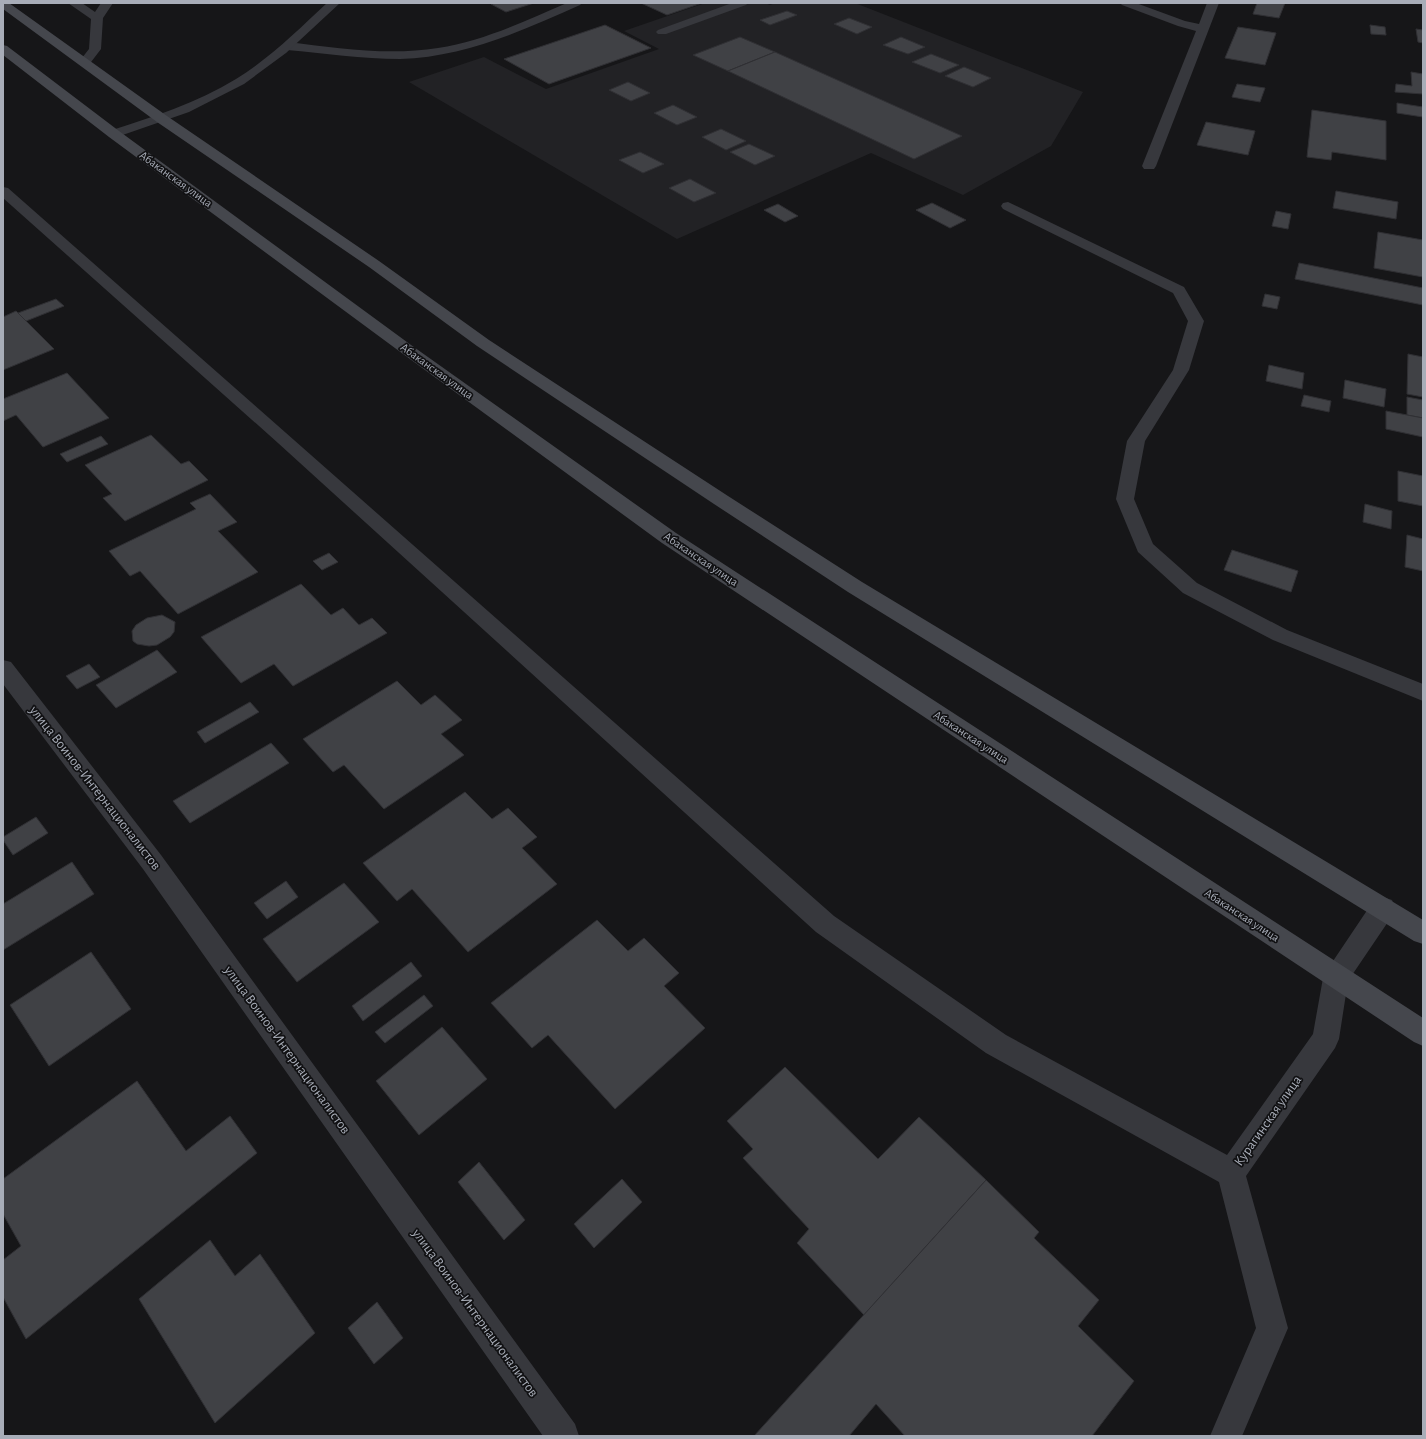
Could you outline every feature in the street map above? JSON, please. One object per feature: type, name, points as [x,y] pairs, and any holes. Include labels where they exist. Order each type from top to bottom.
[{"type":"main road","points":[[3,4],[162,119],[374,264],[483,342],[728,504],[855,587],[1423,933]]},
{"type":"main road","name":"Абаканская улица","points":[[3,49],[114,134],[669,538],[1336,978],[1423,1033]]},
{"type":"street","points":[[74,3],[97,18]]},
{"type":"street","points":[[84,63],[95,49],[97,18],[107,3]]},
{"type":"street","points":[[114,134],[162,119],[226,90],[287,46],[334,3]]},
{"type":"street","points":[[287,46],[388,55],[439,52],[490,38],[576,3]]},
{"type":"street","points":[[662,32],[742,3]]},
{"type":"street","points":[[1126,3],[1182,24],[1204,29]]},
{"type":"street","points":[[1149,166],[1214,3]]},
{"type":"street","points":[[3,191],[290,444],[825,924],[996,1044],[1231,1173]]},
{"type":"street","points":[[1008,206],[1179,290],[1196,321],[1181,370],[1136,441],[1125,499],[1145,547],[1190,588],[1280,636],[1423,693]]},
{"type":"street","name":"улица Воинов-Интернационалистов","points":[[3,668],[152,862],[563,1436]]},
{"type":"street","name":"Курагинская улица","points":[[1226,1436],[1272,1328],[1231,1173],[1326,1039],[1336,978],[1383,908]]},
{"type":"shaded area","points":[[705,3],[765,3],[770,5],[775,3],[855,3],[1083,92],[1051,146],[963,195],[871,153],[677,239],[409,82],[484,57],[546,89],[659,49],[624,31]]},
{"type":"building","points":[[534,3],[506,12],[491,4]]},
{"type":"building","points":[[641,3],[702,3],[667,15]]},
{"type":"building","points":[[1257,3],[1285,3],[1279,18],[1253,14]]},
{"type":"building","points":[[787,11],[797,15],[770,25],[760,20]]},
{"type":"building","points":[[849,18],[872,27],[857,34],[834,24]]},
{"type":"building","points":[[605,25],[651,48],[549,84],[504,59]]},
{"type":"building","points":[[1370,25],[1385,27],[1386,35],[1371,34]]},
{"type":"building","points":[[1238,27],[1276,33],[1265,65],[1225,58]]},
{"type":"building","points":[[1416,29],[1423,30],[1423,43],[1418,42]]},
{"type":"building","points":[[740,37],[775,52],[728,71],[693,55]]},
{"type":"building","points":[[901,37],[925,47],[908,54],[883,45]]},
{"type":"building","points":[[775,52],[962,136],[914,159],[728,71]]},
{"type":"building","points":[[931,54],[959,65],[940,73],[912,62]]},
{"type":"building","points":[[964,67],[991,78],[973,87],[945,76]]},
{"type":"building","points":[[1411,72],[1423,74],[1423,94],[1395,92],[1396,84],[1412,86]]},
{"type":"building","points":[[628,82],[650,93],[631,101],[609,90]]},
{"type":"building","points":[[1237,84],[1265,88],[1260,102],[1232,97]]},
{"type":"building","points":[[1397,103],[1423,107],[1423,117],[1397,113]]},
{"type":"building","points":[[673,105],[697,117],[677,125],[654,113]]},
{"type":"building","points":[[1312,110],[1386,121],[1386,160],[1332,152],[1331,160],[1307,157]]},
{"type":"building","points":[[1206,122],[1255,131],[1248,155],[1197,145]]},
{"type":"building","points":[[721,129],[746,141],[726,150],[702,137]]},
{"type":"building","points":[[749,144],[775,156],[755,165],[730,152]]},
{"type":"building","points":[[640,152],[664,164],[643,173],[619,160]]},
{"type":"building","points":[[690,179],[716,193],[694,202],[669,188]]},
{"type":"building","points":[[1336,191],[1398,202],[1396,219],[1333,208]]},
{"type":"building","points":[[932,203],[966,220],[950,228],[916,210]]},
{"type":"building","points":[[778,204],[798,216],[785,222],[764,210]]},
{"type":"building","points":[[1276,211],[1291,214],[1288,229],[1272,226]]},
{"type":"building","points":[[1378,232],[1423,240],[1423,277],[1374,268]]},
{"type":"building","points":[[1299,263],[1423,288],[1423,305],[1295,279]]},
{"type":"building","points":[[1265,294],[1280,297],[1277,309],[1262,306]]},
{"type":"building","points":[[56,299],[64,306],[26,321],[18,313]]},
{"type":"building","points":[[16,311],[54,349],[3,370],[3,317]]},
{"type":"building","points":[[1408,354],[1423,357],[1423,397],[1407,394]]},
{"type":"building","points":[[1269,365],[1304,373],[1302,389],[1266,381]]},
{"type":"building","points":[[67,373],[109,418],[43,447],[16,415],[3,421],[3,399]]},
{"type":"building","points":[[1345,380],[1386,389],[1384,407],[1343,398]]},
{"type":"building","points":[[1304,395],[1331,401],[1329,412],[1301,406]]},
{"type":"building","points":[[1407,397],[1423,400],[1423,418],[1407,415]]},
{"type":"building","points":[[1386,411],[1423,418],[1423,437],[1386,429]]},
{"type":"building","points":[[151,435],[181,464],[189,461],[208,480],[125,521],[103,498],[112,494],[85,465]]},
{"type":"building","points":[[101,436],[108,444],[67,462],[60,454]]},
{"type":"building","points":[[1398,471],[1423,476],[1423,506],[1398,501]]},
{"type":"building","points":[[210,494],[237,522],[218,531],[258,572],[178,614],[140,571],[130,576],[109,551],[196,509],[190,503]]},
{"type":"building","points":[[1365,504],[1392,511],[1391,529],[1363,522]]},
{"type":"building","points":[[1407,535],[1423,539],[1423,571],[1405,567]]},
{"type":"building","points":[[1232,550],[1298,571],[1291,592],[1224,570]]},
{"type":"building","points":[[329,553],[338,562],[322,570],[313,561]]},
{"type":"building","points":[[301,584],[331,615],[343,608],[359,625],[372,618],[387,633],[293,686],[274,664],[241,683],[201,637]]},
{"type":"building","points":[[162,615],[175,622],[174,632],[170,637],[157,645],[149,646],[137,644],[133,641],[132,631],[136,625],[147,618]]},
{"type":"building","points":[[157,650],[177,672],[116,708],[96,685]]},
{"type":"building","points":[[89,664],[100,677],[77,689],[66,676]]},
{"type":"building","points":[[397,681],[421,705],[435,695],[462,720],[441,734],[464,755],[384,809],[344,765],[333,772],[303,739]]},
{"type":"building","points":[[250,702],[259,712],[205,743],[197,732]]},
{"type":"building","points":[[271,743],[289,763],[190,823],[173,801]]},
{"type":"building","points":[[465,792],[492,819],[508,808],[537,837],[522,848],[557,884],[468,952],[412,889],[397,901],[363,863]]},
{"type":"building","points":[[36,817],[48,833],[13,855],[3,840],[3,837]]},
{"type":"building","points":[[72,862],[94,894],[3,950],[3,904]]},
{"type":"building","points":[[286,881],[298,897],[267,919],[254,903]]},
{"type":"building","points":[[344,883],[379,922],[297,982],[263,939]]},
{"type":"building","points":[[597,920],[628,951],[644,938],[679,973],[664,986],[705,1028],[615,1109],[548,1035],[532,1048],[491,1003]]},
{"type":"building","points":[[91,952],[131,1009],[49,1066],[10,1005]]},
{"type":"building","points":[[411,962],[422,976],[363,1021],[352,1006]]},
{"type":"building","points":[[424,995],[433,1006],[385,1043],[375,1032]]},
{"type":"building","points":[[442,1027],[487,1079],[419,1135],[376,1081]]},
{"type":"building","points":[[785,1067],[878,1159],[919,1117],[986,1180],[864,1315],[797,1243],[809,1229],[743,1158],[753,1149],[727,1121]]},
{"type":"building","points":[[137,1081],[186,1151],[230,1116],[257,1153],[26,1339],[3,1297],[3,1260],[21,1246],[3,1214],[3,1179]]},
{"type":"building","points":[[479,1162],[525,1220],[504,1240],[458,1182]]},
{"type":"building","points":[[622,1179],[642,1202],[594,1248],[574,1224]]},
{"type":"building","points":[[986,1180],[1039,1232],[1034,1238],[1099,1300],[1078,1326],[1134,1381],[1092,1436],[905,1436],[876,1404],[849,1436],[754,1436]]},
{"type":"building","points":[[210,1240],[235,1276],[260,1254],[315,1333],[215,1423],[139,1299]]},
{"type":"building","points":[[377,1302],[403,1338],[374,1364],[348,1328]]}]
